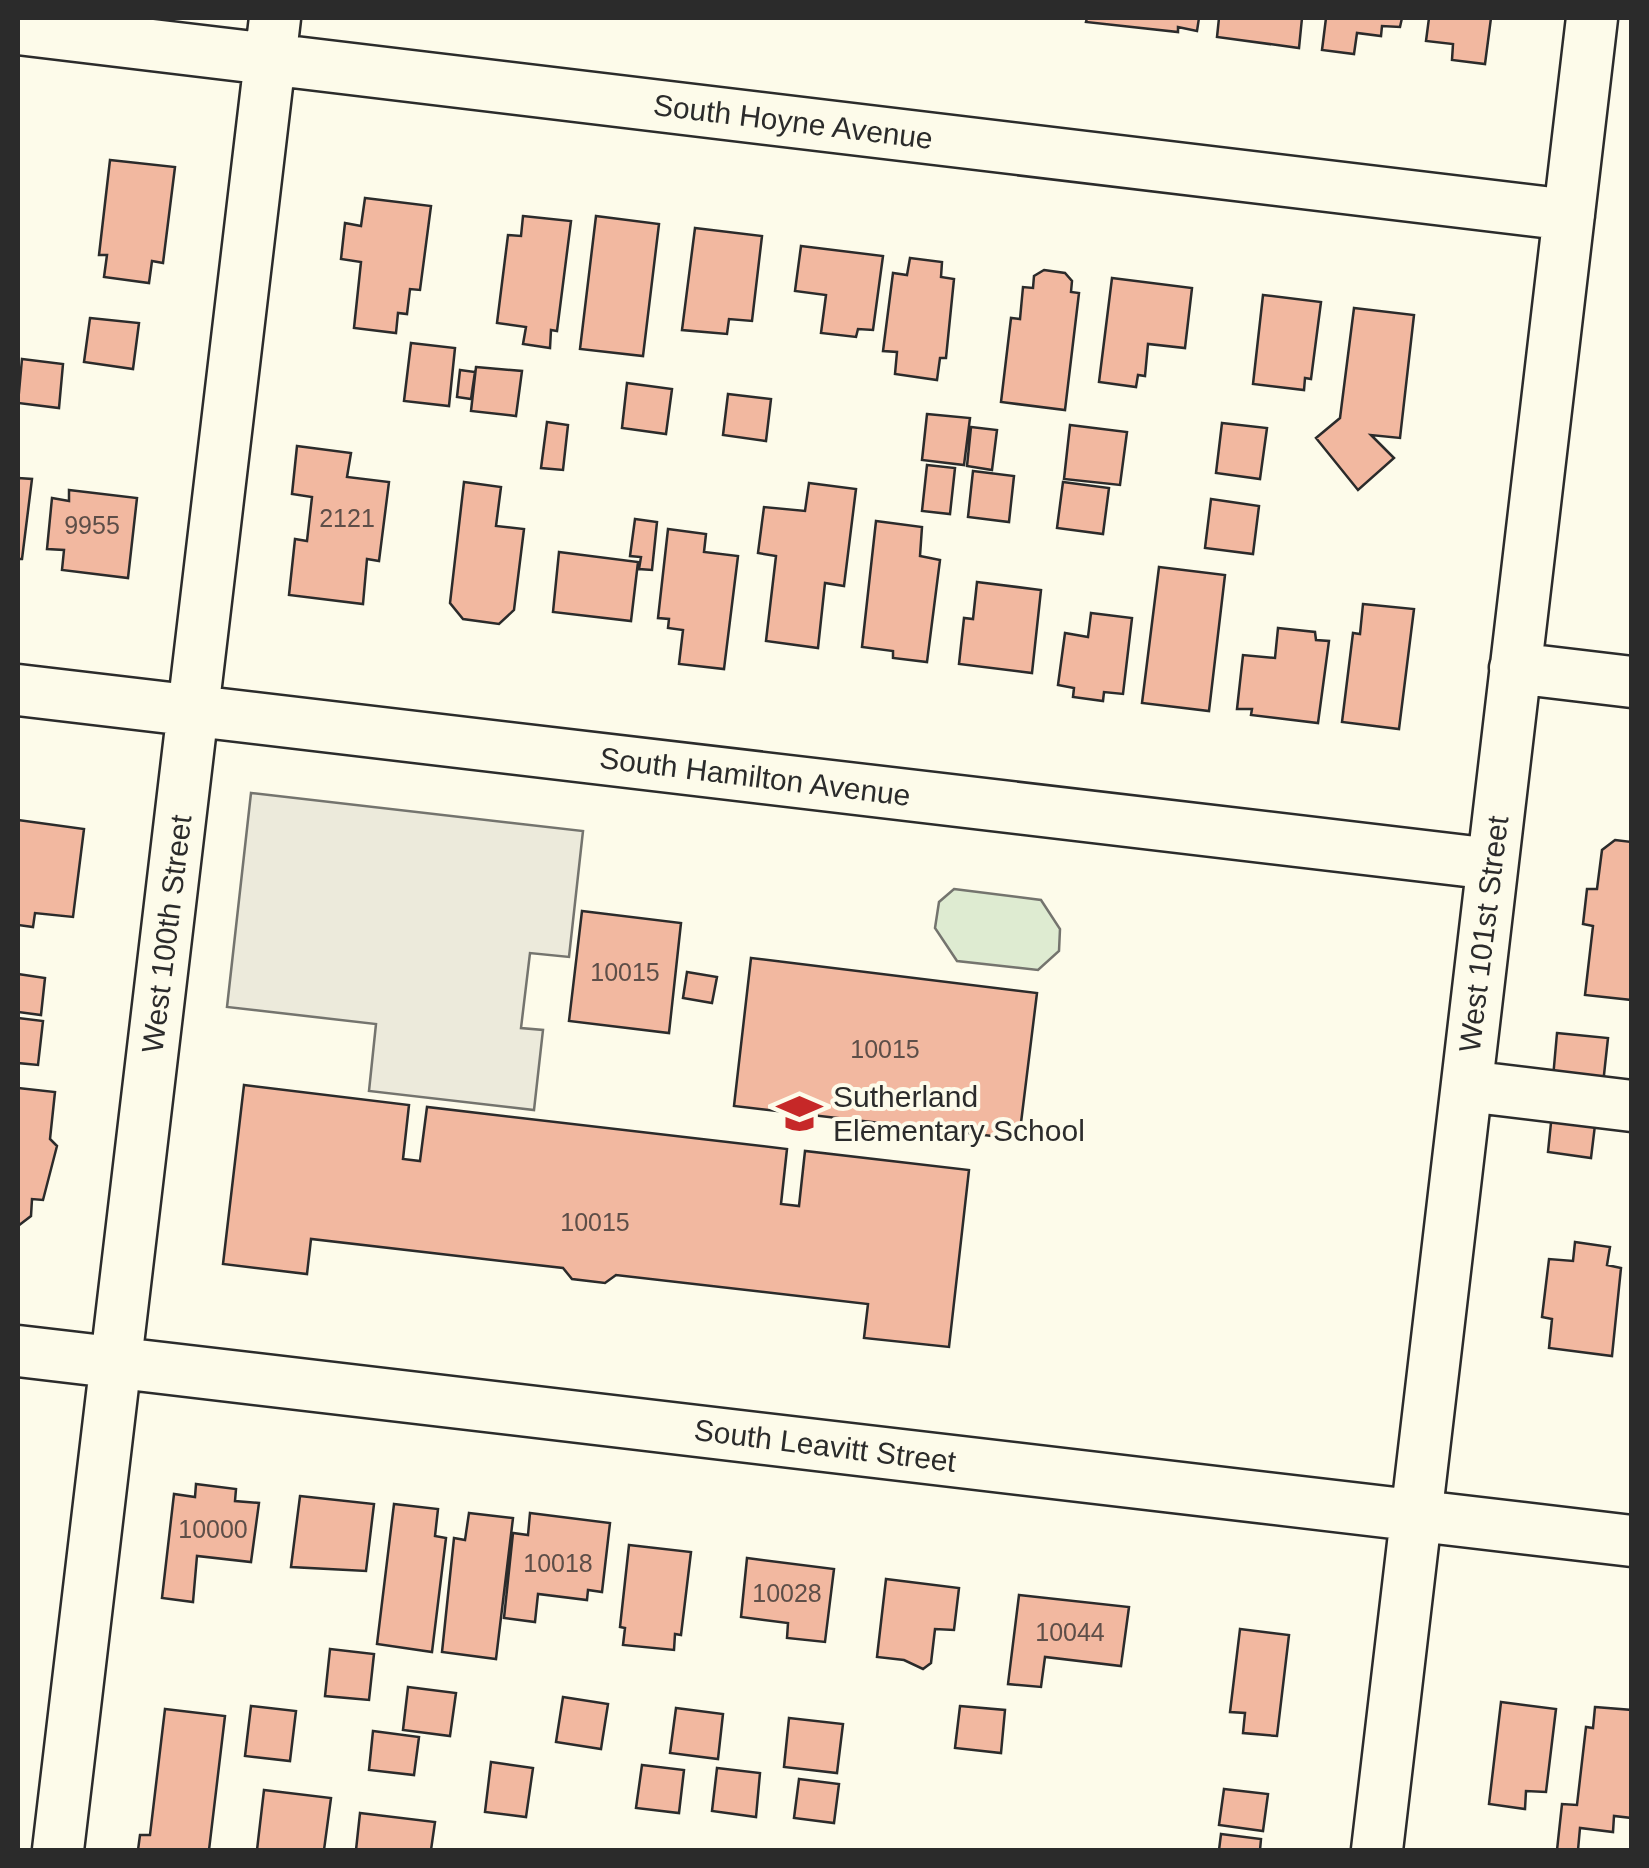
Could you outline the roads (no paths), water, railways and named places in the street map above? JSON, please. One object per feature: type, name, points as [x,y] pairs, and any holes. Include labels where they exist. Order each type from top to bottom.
[{"type":"street","name":"West 101st Street","points":[[1377,1850],[1592,18]]},
{"type":"street","name":"South Hoyne Avenue","points":[[18,29],[272,38],[1568,216]]},
{"type":"street","name":"West 100th Street","points":[[58,1850],[272,38]]},
{"type":"street","points":[[1515,668],[1632,682]]},
{"type":"street","name":"South Hamilton Avenue","points":[[18,690],[1492,864]]},
{"type":"street","points":[[1466,1086],[1632,1106]]},
{"type":"street","name":"South Leavitt Street","points":[[18,1351],[1632,1542]]},
{"type":"place","name":"Sutherland Elementary School","points":[[800,1114]]}]
